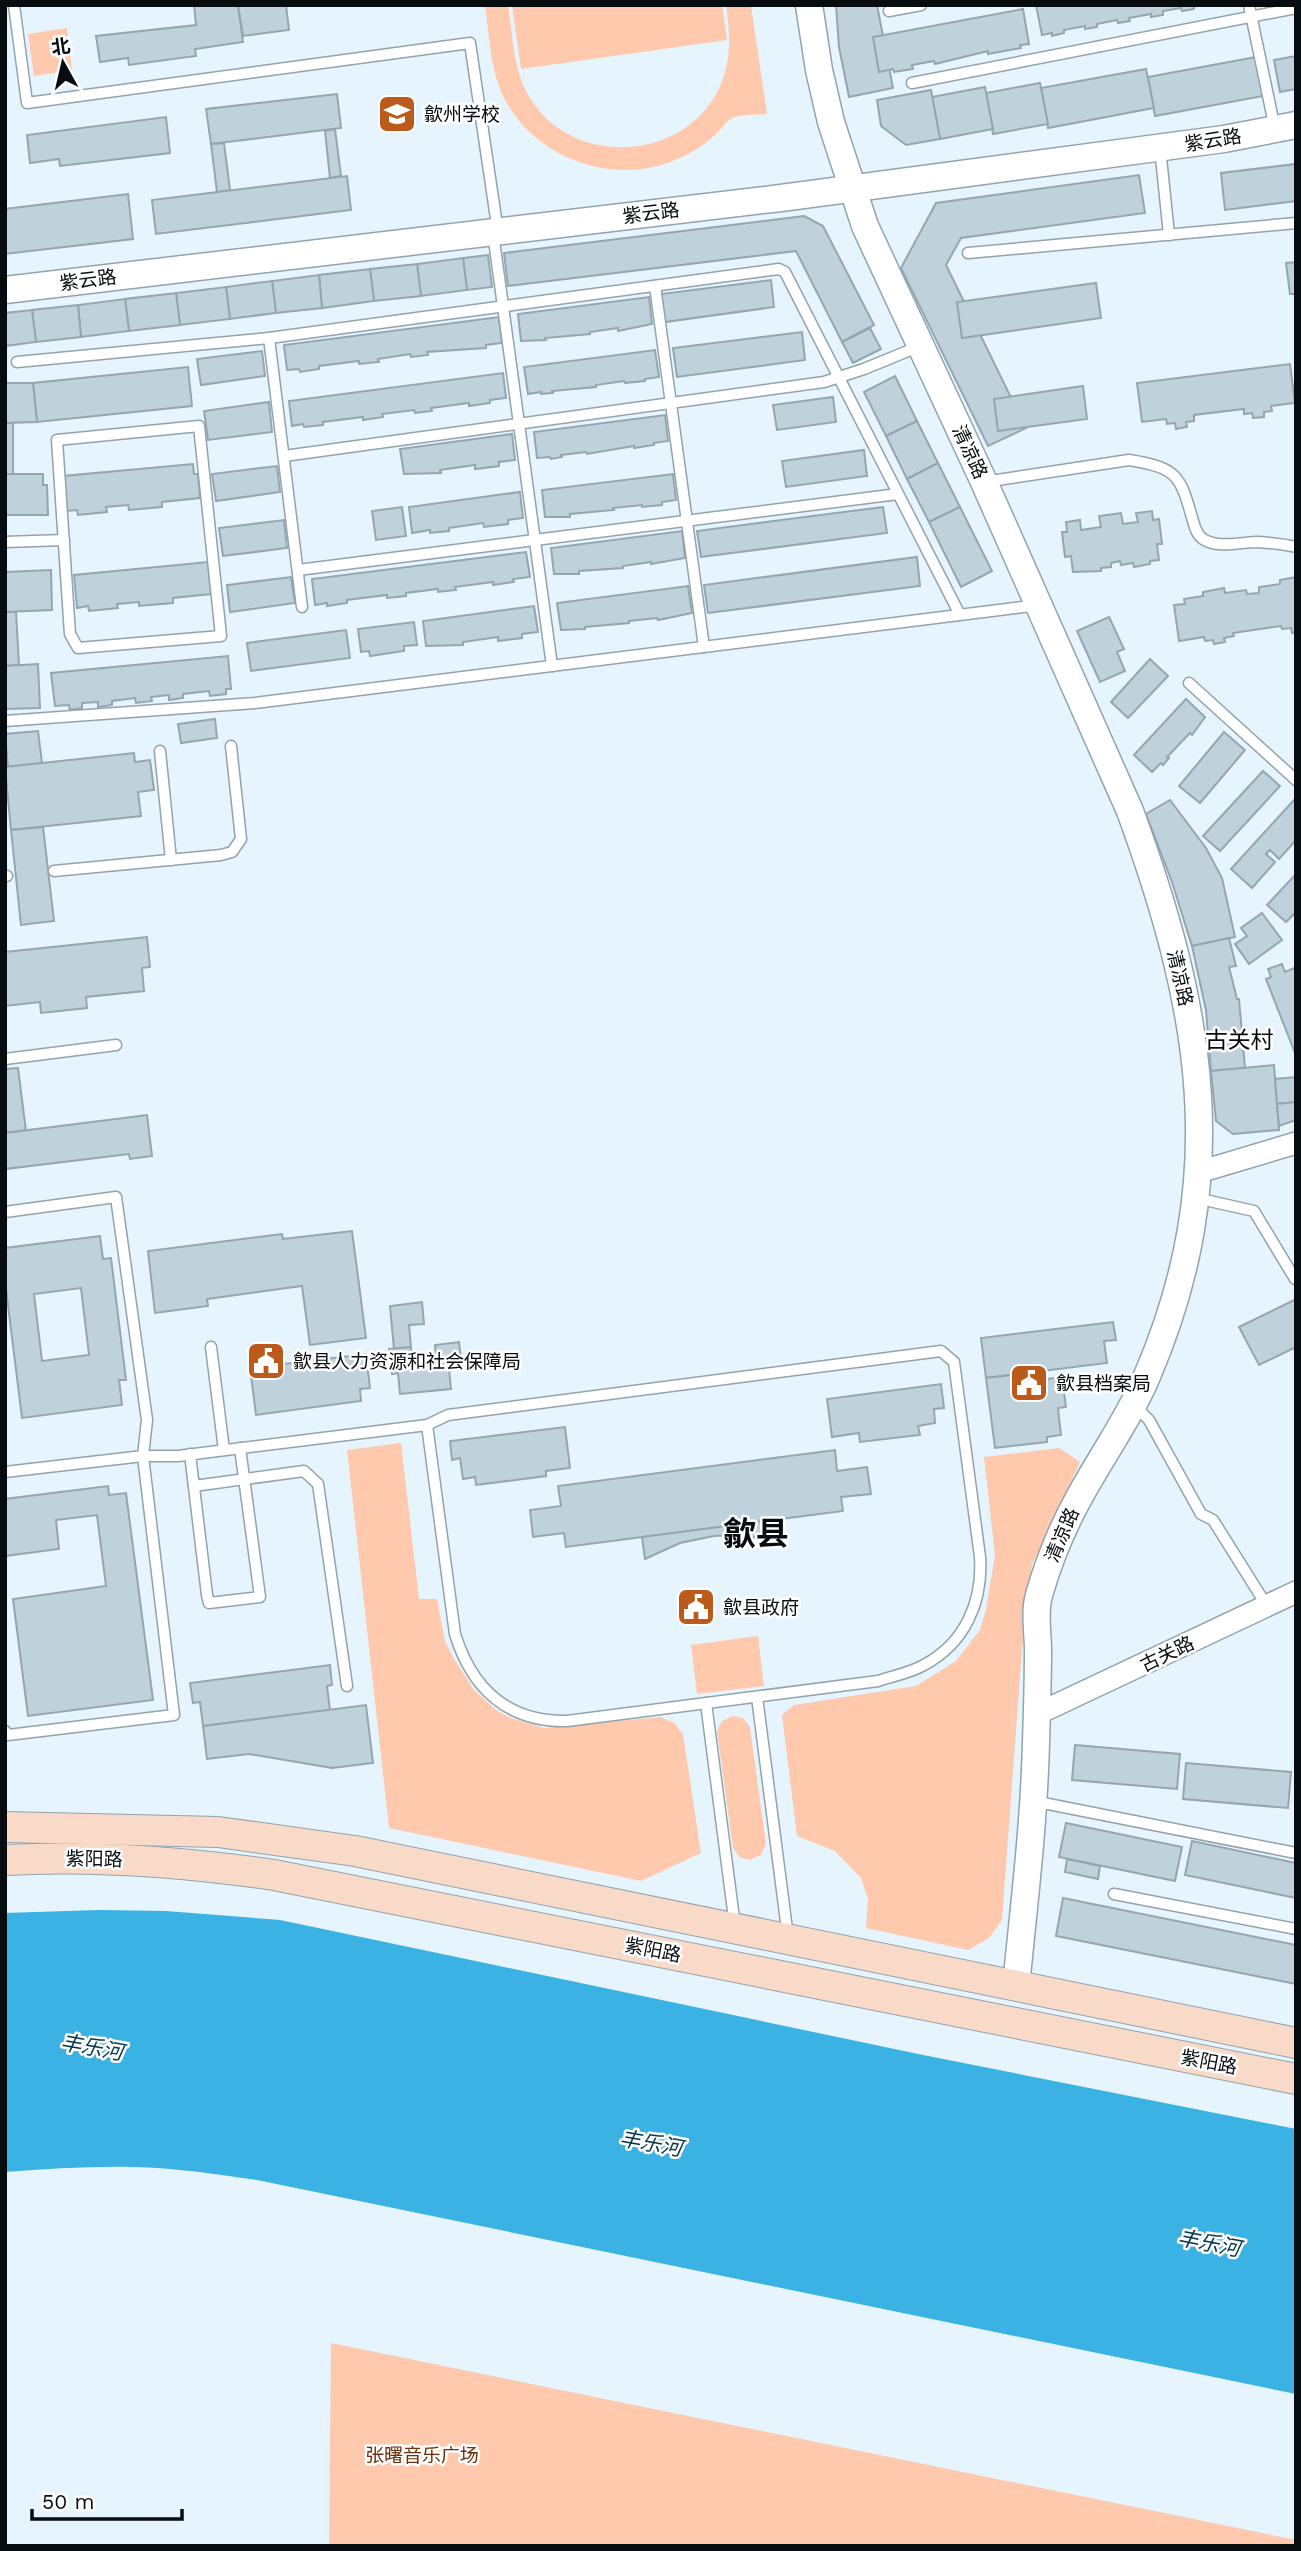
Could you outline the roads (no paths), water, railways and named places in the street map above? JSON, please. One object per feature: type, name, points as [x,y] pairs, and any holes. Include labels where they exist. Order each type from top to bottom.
[{"type":"main road","name":"紫阳路","points":[[5,1827],[218,1832],[355,1851],[1296,2043]]},
{"type":"main road","name":"紫阳路","points":[[5,1860],[141,1860],[285,1877],[1296,2079]]},
{"type":"street","name":"清凉路","points":[[809,5],[819,70],[831,122],[865,226],[984,482],[1130,811],[1167,924],[1187,1004],[1198,1072],[1199,1172],[1186,1253],[1176,1292],[1134,1405],[1070,1515],[1052,1555],[1037,1600],[1037,1714],[1033,1801],[1016,1986]]},
{"type":"street","name":"紫云路","points":[[5,290],[851,188],[1160,148],[1285,128]]},
{"type":"street","points":[[1199,1172],[1296,1143]]},
{"type":"street","name":"古关路","points":[[1037,1714],[1296,1592]]},
{"type":"lane","points":[[14,5],[27,103],[470,43],[552,666]]},
{"type":"lane","points":[[889,12],[921,5]]},
{"type":"lane","points":[[1249,5],[1285,128]]},
{"type":"lane","points":[[912,83],[1296,8]]},
{"type":"lane","points":[[1160,148],[1169,235]]},
{"type":"lane","points":[[968,253],[1296,223]]},
{"type":"lane","points":[[17,362],[269,338],[779,269],[785,272],[960,615]]},
{"type":"lane","points":[[655,286],[704,647]]},
{"type":"lane","points":[[269,338],[302,607]]},
{"type":"lane","points":[[284,456],[824,382],[864,369],[920,345]]},
{"type":"lane","points":[[199,426],[221,636],[78,648],[70,634],[64,540],[57,440],[199,426]]},
{"type":"lane","points":[[984,482],[1129,460],[1152,464],[1171,472],[1179,479],[1195,530],[1201,538],[1211,543],[1264,542],[1296,547]]},
{"type":"lane","points":[[298,570],[898,494]]},
{"type":"lane","points":[[5,542],[64,540]]},
{"type":"lane","points":[[5,721],[255,703],[1039,605]]},
{"type":"lane","points":[[1189,683],[1296,780]]},
{"type":"lane","points":[[54,871],[227,854],[241,839],[231,746]]},
{"type":"lane","points":[[160,751],[172,860]]},
{"type":"lane","points":[[5,1059],[116,1045]]},
{"type":"lane","points":[[5,1212],[116,1197],[147,1420],[143,1456],[174,1715],[8,1735],[5,1731]]},
{"type":"lane","points":[[1196,1198],[1254,1211],[1295,1279]]},
{"type":"lane","points":[[211,1347],[224,1450]]},
{"type":"lane","points":[[5,1472],[143,1456],[190,1454],[427,1425],[448,1415],[941,1352],[954,1362],[981,1573],[976,1605],[960,1636],[941,1655],[910,1671],[878,1681],[553,1721],[514,1711],[490,1695],[471,1672],[454,1634],[427,1425]]},
{"type":"lane","points":[[1134,1405],[1149,1420],[1201,1514],[1213,1520],[1267,1606]]},
{"type":"lane","points":[[190,1454],[209,1603],[260,1597],[240,1448]]},
{"type":"lane","points":[[194,1486],[303,1471],[318,1484],[347,1686]]},
{"type":"lane","points":[[757,1697],[788,1940]]},
{"type":"lane","points":[[706,1703],[735,1929]]},
{"type":"lane","points":[[1033,1801],[1296,1853]]},
{"type":"lane","points":[[1114,1894],[1296,1928]]},
{"type":"water","name":"丰乐河","points":[[166,1911],[280,1920],[923,2055],[1296,2129],[1296,2394],[257,2180],[134,2167],[5,2172],[5,1913]]},
{"type":"place","name":"歙州学校","points":[[397,114]]},
{"type":"place","name":"歙县人力资源和社会保障局","points":[[266,1361]]},
{"type":"place","name":"歙县档案局","points":[[1029,1383]]},
{"type":"place","name":"歙县政府","points":[[696,1607]]},
{"type":"district","name":"古关村","points":[[1239,1040]]},
{"type":"district","name":"歙县","points":[[756,1533]]},
{"type":"park label","name":"张曙音乐广场","points":[[422,2455]]}]
